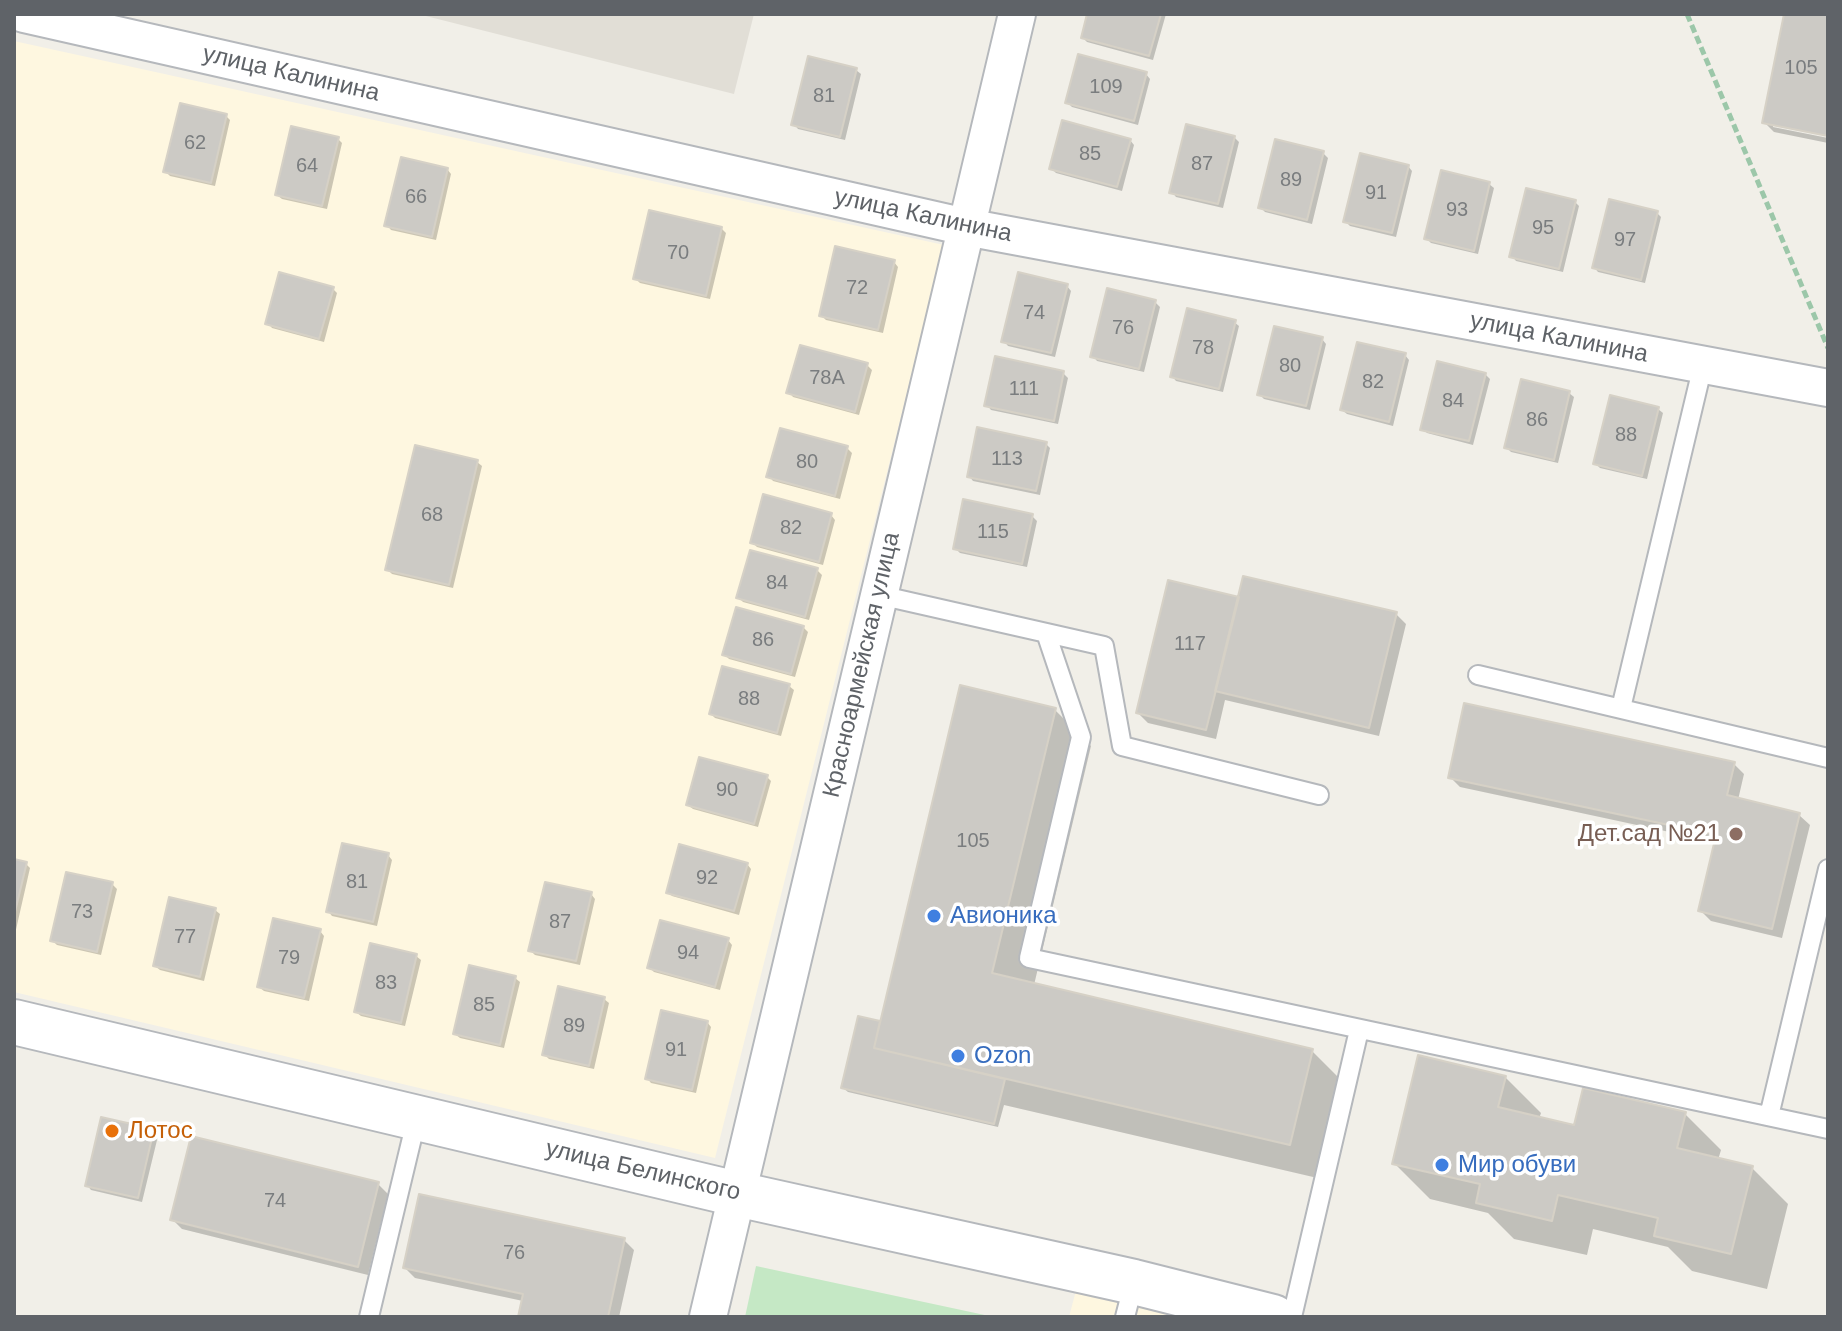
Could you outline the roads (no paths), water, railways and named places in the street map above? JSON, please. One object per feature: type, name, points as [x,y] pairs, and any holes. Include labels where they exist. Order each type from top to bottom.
[{"type":"street","name":"улица Калинина","points":[[24,14],[966,227],[1828,388]]},
{"type":"street","name":"Красноармейская улица","points":[[708,1317],[1017,14]]},
{"type":"street","name":"улица Белинского","points":[[14,1022],[737,1194],[1129,1299],[1273,1317]]},
{"type":"lane","points":[[1621,708],[1703,365]]},
{"type":"lane","points":[[879,595],[1104,646],[1122,746],[1319,795]]},
{"type":"lane","points":[[1046,633],[1081,737],[1029,958],[1828,1129]]},
{"type":"lane","points":[[1478,675],[1828,758]]},
{"type":"lane","points":[[1769,1116],[1828,869]]},
{"type":"lane","points":[[1292,1317],[1359,1030]]},
{"type":"lane","points":[[369,1317],[417,1117]]},
{"type":"place","name":"Дет.сад №21","points":[[1736,834]]},
{"type":"place","name":"Авионика","points":[[934,916]]},
{"type":"place","name":"Ozon","points":[[958,1056]]},
{"type":"place","name":"Лотос","points":[[112,1131]]},
{"type":"place","name":"Мир обуви","points":[[1442,1165]]}]
